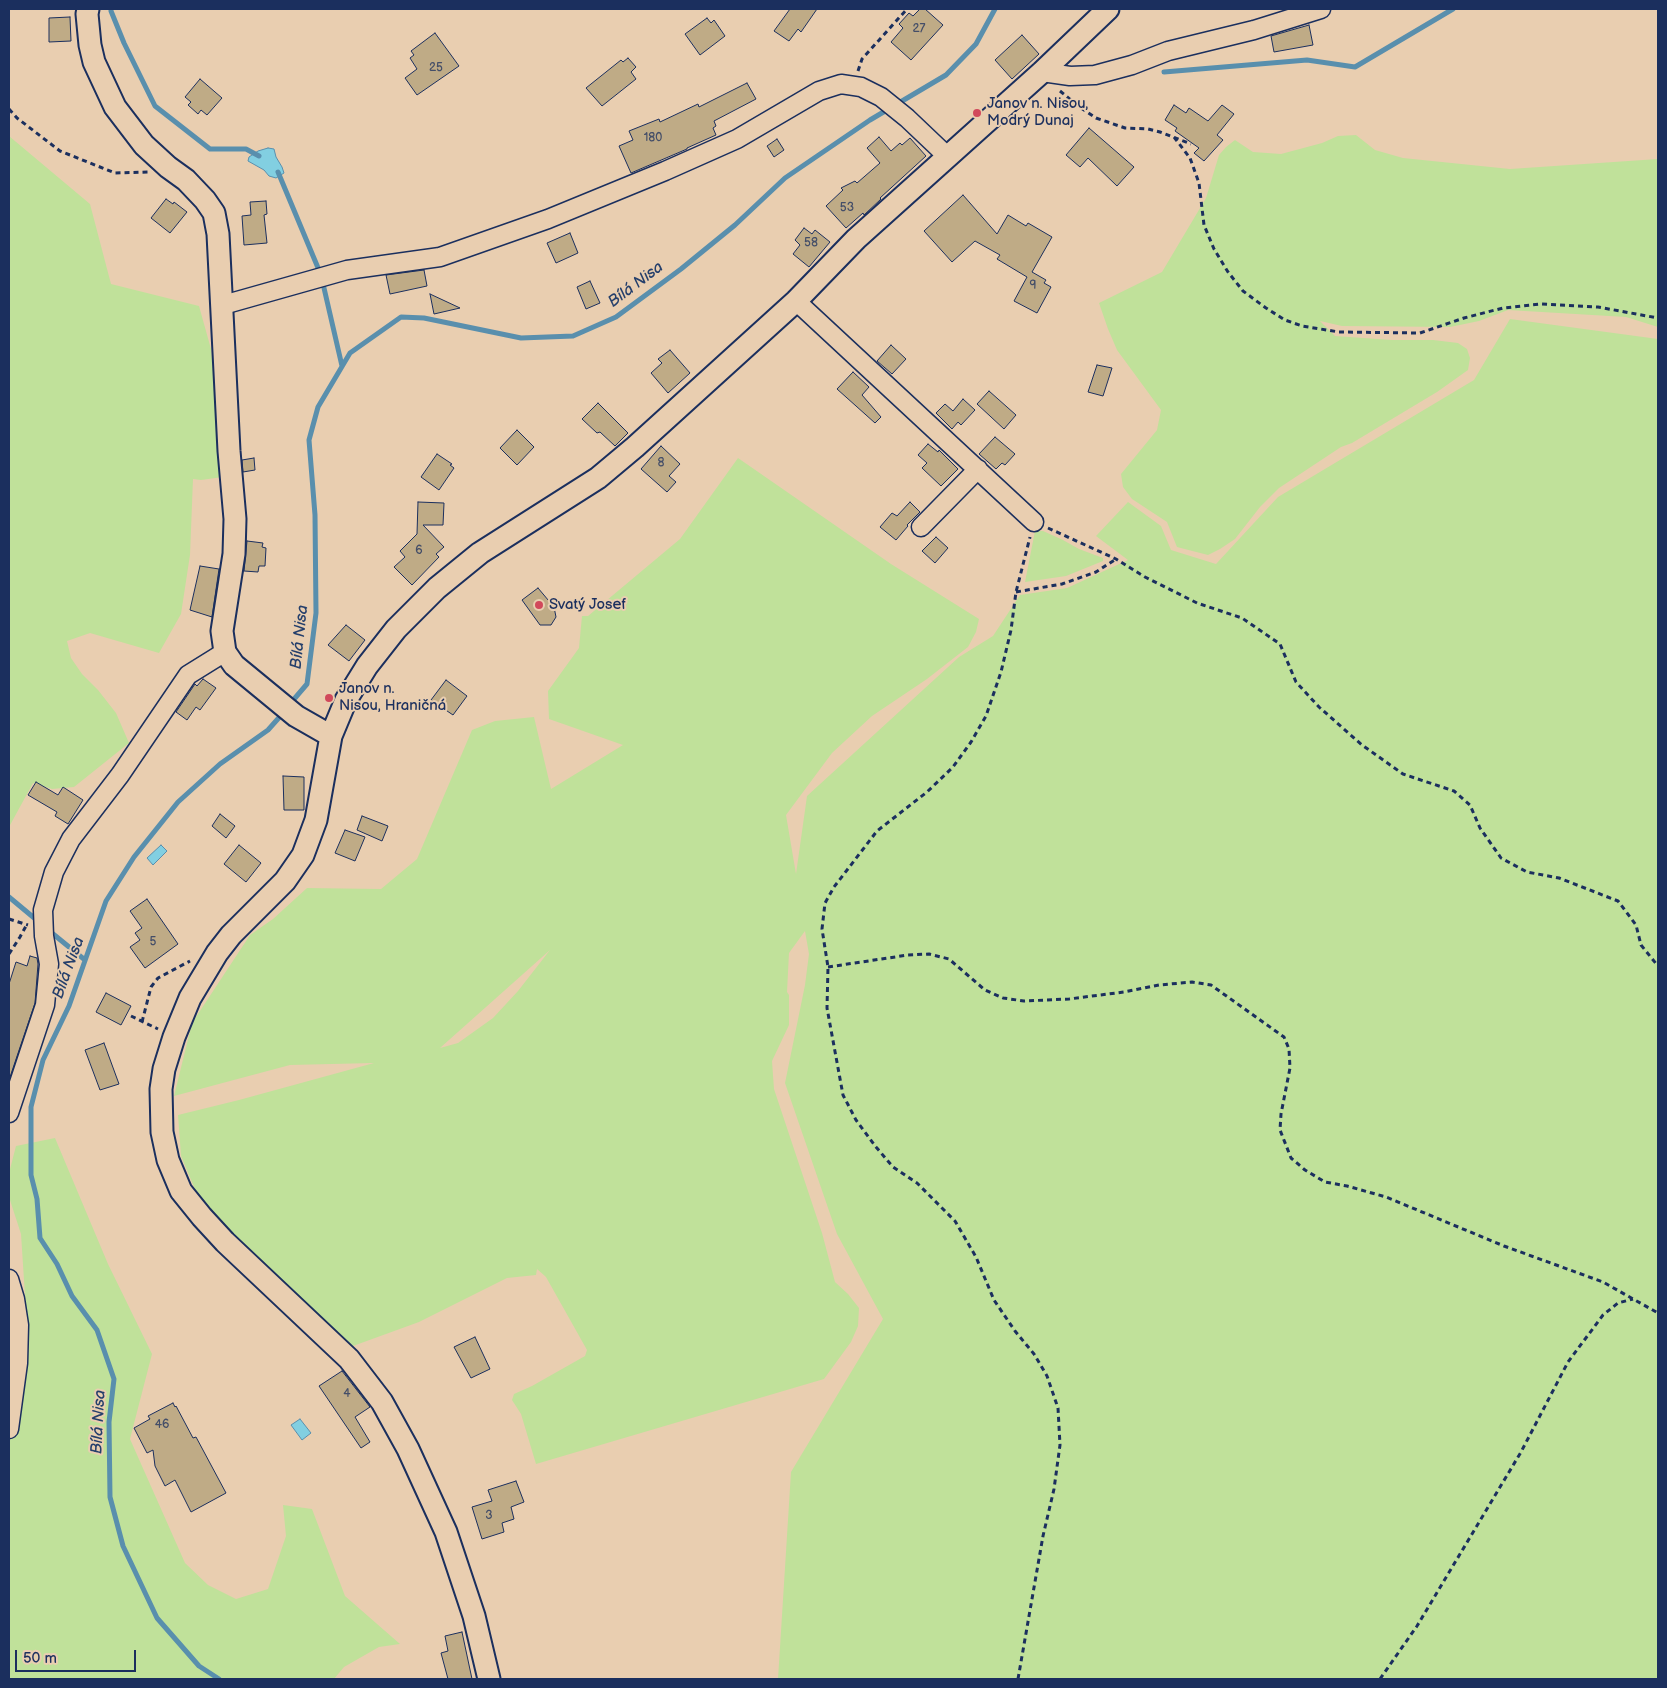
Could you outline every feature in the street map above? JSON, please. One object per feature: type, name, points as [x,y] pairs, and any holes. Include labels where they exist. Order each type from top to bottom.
[{"type":"street","points":[[88,9],[90,45],[94,62],[114,107],[144,145],[168,167],[186,180],[205,200],[214,213],[218,234],[223,305],[229,451],[235,519],[234,554],[222,631],[225,652],[234,665],[278,702],[296,716],[331,736]]},
{"type":"street","points":[[489,1679],[474,1616],[446,1532],[408,1449],[382,1402],[349,1359],[225,1242],[181,1191],[168,1160],[162,1132],[161,1090],[164,1069],[174,1037],[190,998],[217,953],[231,935],[285,881],[303,855],[316,820],[331,736],[346,700],[367,666],[396,629],[437,588],[480,553],[598,478],[635,447],[796,301],[856,240],[1042,72],[1108,9]]},
{"type":"street","points":[[1042,72],[1070,76],[1095,75],[1132,65],[1168,51],[1254,30],[1321,9]]},
{"type":"street","points":[[223,305],[347,270],[440,257],[548,219],[737,139],[819,91],[841,84],[861,87],[881,97],[907,118],[947,156]]},
{"type":"street","points":[[796,301],[1034,522]]},
{"type":"street","points":[[921,527],[978,469]]},
{"type":"street","points":[[9,1113],[11,1102],[45,1005],[49,964],[44,936],[43,910],[54,872],[72,839],[120,775],[188,675],[225,652]]},
{"type":"street","points":[[9,1279],[15,1299],[19,1324],[18,1363],[9,1429]]},
{"type":"path","points":[[854,86],[862,59],[907,9]]},
{"type":"path","points":[[1042,72],[1078,106],[1096,118],[1125,128],[1148,129],[1191,144]]},
{"type":"path","points":[[9,109],[17,118],[60,151],[115,173],[145,172],[168,167]]},
{"type":"path","points":[[1174,137],[1190,158],[1199,183],[1204,225],[1214,249],[1228,272],[1243,291],[1285,320],[1302,326],[1339,332],[1420,332],[1503,308],[1541,304],[1598,307],[1658,318]]},
{"type":"path","points":[[1018,1679],[1043,1536],[1054,1489],[1060,1445],[1058,1408],[1047,1376],[1034,1354],[1015,1331],[994,1300],[976,1258],[955,1221],[917,1183],[893,1167],[856,1120],[843,1095],[827,1008],[828,967],[822,929],[825,903],[834,887],[877,831],[927,792],[953,767],[972,742],[986,716],[1001,672],[1011,630],[1016,592],[1034,522],[1116,559],[1144,577],[1197,603],[1242,618],[1280,644],[1296,682],[1319,707],[1362,745],[1403,774],[1454,791],[1470,805],[1480,828],[1502,858],[1527,872],[1559,878],[1618,901],[1636,925],[1641,945],[1658,966]]},
{"type":"path","points":[[1016,592],[1062,584],[1096,572],[1116,559]]},
{"type":"path","points":[[9,919],[26,926],[9,954]]},
{"type":"path","points":[[142,1022],[151,987],[158,978],[187,962],[217,953]]},
{"type":"path","points":[[828,967],[908,955],[929,954],[949,959],[985,990],[1002,998],[1024,1001],[1069,999],[1124,992],[1159,985],[1192,982],[1211,985],[1284,1037],[1289,1048],[1290,1068],[1280,1114],[1280,1130],[1291,1158],[1305,1170],[1325,1182],[1386,1197],[1504,1246],[1603,1282],[1658,1313]]},
{"type":"path","points":[[131,1016],[174,1037]]},
{"type":"path","points":[[1380,1679],[1417,1626],[1511,1468],[1568,1362],[1604,1315],[1618,1303],[1633,1299]]},
{"type":"green space","points":[[1356,135],[1375,150],[1403,158],[1510,169],[1658,159],[1658,327],[1626,317],[1508,310],[1479,321],[1450,327],[1342,326],[1320,321],[1335,336],[1392,340],[1433,340],[1458,343],[1467,349],[1470,358],[1468,370],[1437,392],[1352,443],[1341,447],[1279,488],[1260,507],[1235,539],[1220,549],[1208,555],[1177,547],[1167,522],[1132,499],[1123,487],[1121,474],[1157,430],[1161,410],[1117,350],[1099,303],[1162,272],[1206,198],[1219,155],[1235,140],[1253,152],[1281,154],[1322,143],[1338,136]]},
{"type":"green space","points":[[9,136],[90,204],[111,284],[199,306],[211,349],[223,477],[201,480],[193,479],[190,555],[181,614],[159,653],[90,633],[67,641],[71,658],[82,674],[98,690],[116,713],[129,743],[74,787],[52,789],[33,783],[9,827]]},
{"type":"green space","points":[[1510,319],[1658,339],[1658,1679],[778,1679],[791,1472],[883,1319],[837,1234],[785,1083],[805,985],[809,954],[805,931],[789,953],[787,992],[789,995],[789,1025],[772,1061],[774,1089],[822,1233],[835,1282],[859,1308],[858,1326],[851,1342],[824,1379],[536,1464],[521,1414],[512,1400],[514,1394],[585,1356],[587,1350],[546,1277],[537,1269],[536,1275],[507,1278],[419,1322],[353,1346],[257,1262],[197,1194],[181,1156],[178,1115],[374,1063],[290,1065],[174,1096],[192,1023],[250,935],[273,919],[307,888],[381,889],[417,859],[472,730],[495,721],[534,717],[551,789],[623,745],[549,719],[548,691],[579,648],[582,616],[588,616],[680,539],[738,458],[891,564],[979,619],[976,632],[968,647],[927,679],[872,716],[832,753],[786,815],[796,874],[807,796],[959,657],[993,636],[1020,595],[1067,588],[1128,560],[1096,536],[1128,502],[1161,526],[1171,550],[1216,564],[1278,497],[1474,380]],"holes":[[[550,950],[518,991],[493,1018],[458,1043],[440,1048]]]},
{"type":"green space","points":[[1035,531],[1043,531],[1079,549],[1103,558],[1103,561],[1066,576],[1025,582]]},
{"type":"green space","points":[[55,1138],[108,1264],[152,1354],[130,1439],[185,1563],[208,1585],[236,1599],[268,1589],[286,1536],[283,1505],[312,1509],[345,1596],[400,1644],[379,1647],[344,1667],[334,1679],[9,1679],[9,1366],[24,1366],[28,1342],[21,1234],[9,1197],[9,1173],[16,1146]]},
{"type":"water","points":[[268,148],[274,149],[284,173],[276,178],[269,176],[264,170],[248,161],[249,157],[258,151]]},
{"type":"water","points":[[161,845],[167,851],[153,865],[147,858]]},
{"type":"water","points":[[300,1419],[311,1433],[302,1440],[291,1425]]},
{"type":"building","points":[[790,9],[817,9],[801,32],[798,29],[789,41],[774,31]]},
{"type":"building","points":[[920,9],[925,9],[943,25],[911,60],[891,42],[903,28],[899,24],[909,13],[913,16]]},
{"type":"building","points":[[70,17],[71,41],[49,42],[49,18]]},
{"type":"building","points":[[707,18],[711,23],[714,20],[725,36],[700,55],[685,34]]},
{"type":"building","points":[[1309,25],[1313,45],[1274,52],[1271,36]]},
{"type":"building","points":[[435,33],[459,66],[417,95],[405,78],[417,69],[410,58],[414,55],[411,51]]},
{"type":"building","points":[[1022,35],[1039,54],[1012,79],[995,60]]},
{"type":"building","points":[[628,58],[636,67],[631,72],[636,79],[602,106],[586,88],[621,60],[623,62]]},
{"type":"building","points":[[200,79],[222,98],[207,115],[201,110],[198,114],[188,105],[191,102],[185,97]]},
{"type":"building","points":[[747,83],[756,99],[714,121],[716,126],[713,128],[716,135],[631,173],[619,146],[633,140],[629,131],[659,119],[660,122],[698,104],[699,107]]},
{"type":"building","points":[[1174,105],[1186,113],[1189,108],[1208,121],[1222,105],[1234,114],[1217,135],[1223,140],[1204,161],[1194,153],[1199,148],[1175,131],[1177,128],[1165,120]]},
{"type":"building","points":[[1089,128],[1134,167],[1117,186],[1088,158],[1080,167],[1066,155]]},
{"type":"building","points":[[879,137],[891,151],[900,143],[902,145],[910,138],[926,156],[864,215],[863,213],[846,228],[826,206],[843,190],[841,188],[855,181],[857,183],[880,163],[867,148]]},
{"type":"building","points":[[777,139],[784,150],[774,157],[767,146]]},
{"type":"building","points":[[963,195],[997,234],[1008,215],[1026,226],[1028,223],[1052,237],[1032,272],[1046,280],[1044,283],[1051,287],[1037,313],[1014,301],[1027,277],[997,259],[1000,255],[975,241],[952,262],[924,231]]},
{"type":"building","points":[[166,199],[173,204],[174,202],[187,212],[170,233],[151,218]]},
{"type":"building","points":[[266,201],[267,214],[264,215],[267,243],[244,245],[242,216],[251,215],[250,202]]},
{"type":"building","points":[[804,228],[812,234],[815,230],[830,242],[809,267],[793,254],[800,245],[795,240]]},
{"type":"building","points":[[570,233],[578,253],[556,263],[547,243]]},
{"type":"building","points":[[424,270],[427,286],[390,294],[386,275]]},
{"type":"building","points":[[590,281],[600,303],[586,309],[577,287]]},
{"type":"building","points":[[430,294],[460,308],[434,314]]},
{"type":"building","points":[[891,345],[906,359],[892,374],[877,361]]},
{"type":"building","points":[[670,350],[690,373],[668,393],[651,373],[662,363],[658,359]]},
{"type":"building","points":[[1097,365],[1112,368],[1103,396],[1088,392]]},
{"type":"building","points":[[853,372],[869,387],[862,395],[881,417],[875,423],[837,389]]},
{"type":"building","points":[[989,391],[1016,415],[1004,429],[977,404]]},
{"type":"building","points":[[963,399],[975,410],[961,425],[958,422],[952,429],[936,413],[945,404],[953,411]]},
{"type":"building","points":[[598,403],[628,433],[615,446],[582,419]]},
{"type":"building","points":[[517,430],[534,447],[517,465],[500,448]]},
{"type":"building","points":[[995,437],[1015,454],[1005,465],[1002,463],[996,469],[979,454]]},
{"type":"building","points":[[928,444],[938,452],[939,450],[958,469],[941,486],[922,468],[927,463],[918,455]]},
{"type":"building","points":[[661,446],[680,464],[669,476],[676,482],[667,492],[641,469]]},
{"type":"building","points":[[437,454],[452,464],[450,465],[454,468],[439,490],[421,477]]},
{"type":"building","points":[[254,458],[255,470],[243,472],[242,460]]},
{"type":"building","points":[[418,502],[444,503],[443,525],[423,525],[444,547],[436,554],[439,557],[412,585],[394,567],[405,557],[400,551],[417,534]]},
{"type":"building","points":[[910,502],[920,512],[896,540],[880,527],[892,513],[897,516]]},
{"type":"building","points":[[936,537],[948,548],[935,563],[922,551]]},
{"type":"building","points":[[247,541],[263,543],[262,547],[266,548],[265,566],[259,566],[258,572],[244,571]]},
{"type":"building","points":[[200,566],[219,569],[212,617],[190,610]]},
{"type":"building","name":"Svatý Josef","points":[[538,588],[554,607],[556,617],[551,625],[540,625],[522,600]]},
{"type":"building","points":[[346,625],[365,640],[349,661],[328,645]]},
{"type":"building","points":[[203,679],[216,688],[200,710],[196,707],[187,720],[176,712],[195,684],[197,686]]},
{"type":"building","points":[[446,680],[467,696],[453,715],[431,700]]},
{"type":"building","points":[[283,776],[304,777],[304,810],[284,810]]},
{"type":"building","points":[[36,782],[58,795],[63,787],[83,800],[68,824],[55,816],[57,812],[28,795]]},
{"type":"building","points":[[220,814],[235,826],[226,838],[212,826]]},
{"type":"building","points":[[362,816],[388,826],[382,841],[357,830]]},
{"type":"building","points":[[345,830],[365,837],[355,861],[335,853]]},
{"type":"building","points":[[239,845],[261,863],[246,882],[224,864]]},
{"type":"building","points":[[147,899],[178,944],[145,968],[130,947],[140,940],[135,933],[142,928],[130,911]]},
{"type":"building","points":[[30,956],[37,958],[38,964],[35,1003],[9,1080],[9,984],[16,962],[27,966]]},
{"type":"building","points":[[106,993],[131,1006],[121,1025],[96,1012]]},
{"type":"building","points":[[104,1043],[119,1084],[100,1090],[85,1050]]},
{"type":"building","points":[[475,1337],[490,1369],[471,1378],[454,1347]]},
{"type":"building","points":[[342,1371],[370,1407],[355,1417],[370,1442],[361,1448],[319,1386]]},
{"type":"building","points":[[173,1403],[193,1438],[196,1437],[226,1493],[191,1512],[175,1480],[165,1486],[155,1466],[153,1450],[147,1453],[134,1428],[150,1419],[148,1416]]},
{"type":"building","points":[[516,1481],[524,1502],[511,1507],[514,1519],[502,1523],[504,1532],[482,1539],[472,1507],[492,1501],[488,1490]]},
{"type":"building","points":[[462,1632],[472,1679],[448,1679],[441,1653],[448,1651],[445,1636]]},
{"type":"waterway","points":[[111,9],[124,43],[155,106],[210,149],[246,149],[259,156]]},
{"type":"waterway","name":"Bílá Nisa","points":[[289,705],[307,684],[316,613],[315,515],[309,440],[318,407],[350,353],[401,317],[424,318],[521,338],[573,336],[616,317],[681,269],[735,225],[785,178],[870,120],[946,75],[976,44],[995,9]]},
{"type":"waterway","points":[[1164,72],[1307,60],[1355,67],[1453,9]]},
{"type":"waterway","points":[[278,172],[321,275],[342,366]]},
{"type":"waterway","name":"Bílá Nisa","points":[[219,1679],[199,1666],[157,1618],[123,1546],[110,1497],[109,1422],[114,1379],[97,1330],[72,1296],[57,1264],[40,1238],[37,1199],[31,1175],[31,1107],[43,1060],[69,1006],[106,901],[134,857],[178,802],[220,764],[268,730],[284,712]]},
{"type":"waterway","points":[[9,897],[39,922]]},
{"type":"waterway","points":[[47,929],[85,960]]},
{"type":"place","name":"Janov n. Nisou, Modrý Dunaj","points":[[977,113]]},
{"type":"place","name":"Svatý Josef","points":[[539,605]]},
{"type":"place","name":"Janov n. Nisou, Hraničná","points":[[329,698]]}]
